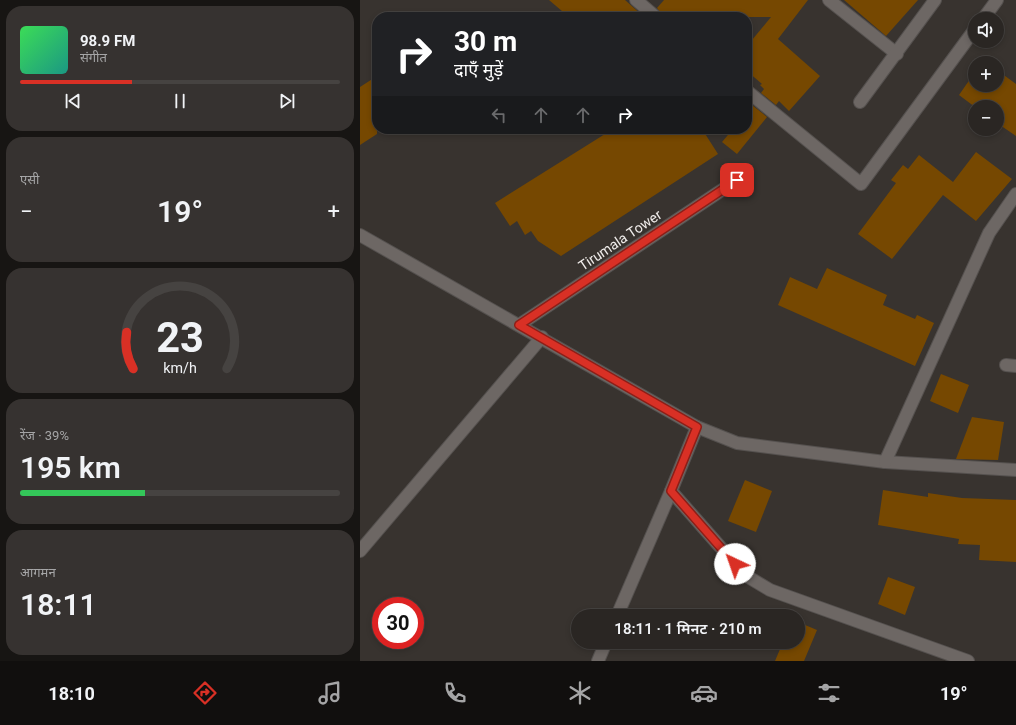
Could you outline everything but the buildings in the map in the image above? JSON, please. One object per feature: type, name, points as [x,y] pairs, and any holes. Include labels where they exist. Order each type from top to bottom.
[{"type":"street","points":[[636,0],[650,12]]},
{"type":"street","points":[[829,0],[897,54]]},
{"type":"street","points":[[860,102],[897,54],[935,0]]},
{"type":"street","points":[[988,12],[997,0]]},
{"type":"street","points":[[752,95],[861,184],[968,39]]},
{"type":"street","name":"Tirumala Tower","points":[[519,325],[737,180]]},
{"type":"street","points":[[885,462],[989,233],[1016,194]]},
{"type":"street","points":[[360,235],[542,337],[697,427],[737,443],[885,462],[1016,470]]},
{"type":"street","points":[[360,551],[542,337]]},
{"type":"street","points":[[620,609],[697,427]]},
{"type":"street","points":[[671,491],[745,575],[770,590],[968,661]]},
{"type":"street","points":[[598,661],[603,649]]},
{"type":"route","points":[[735,564],[671,491],[697,427],[519,325],[737,180]]}]
